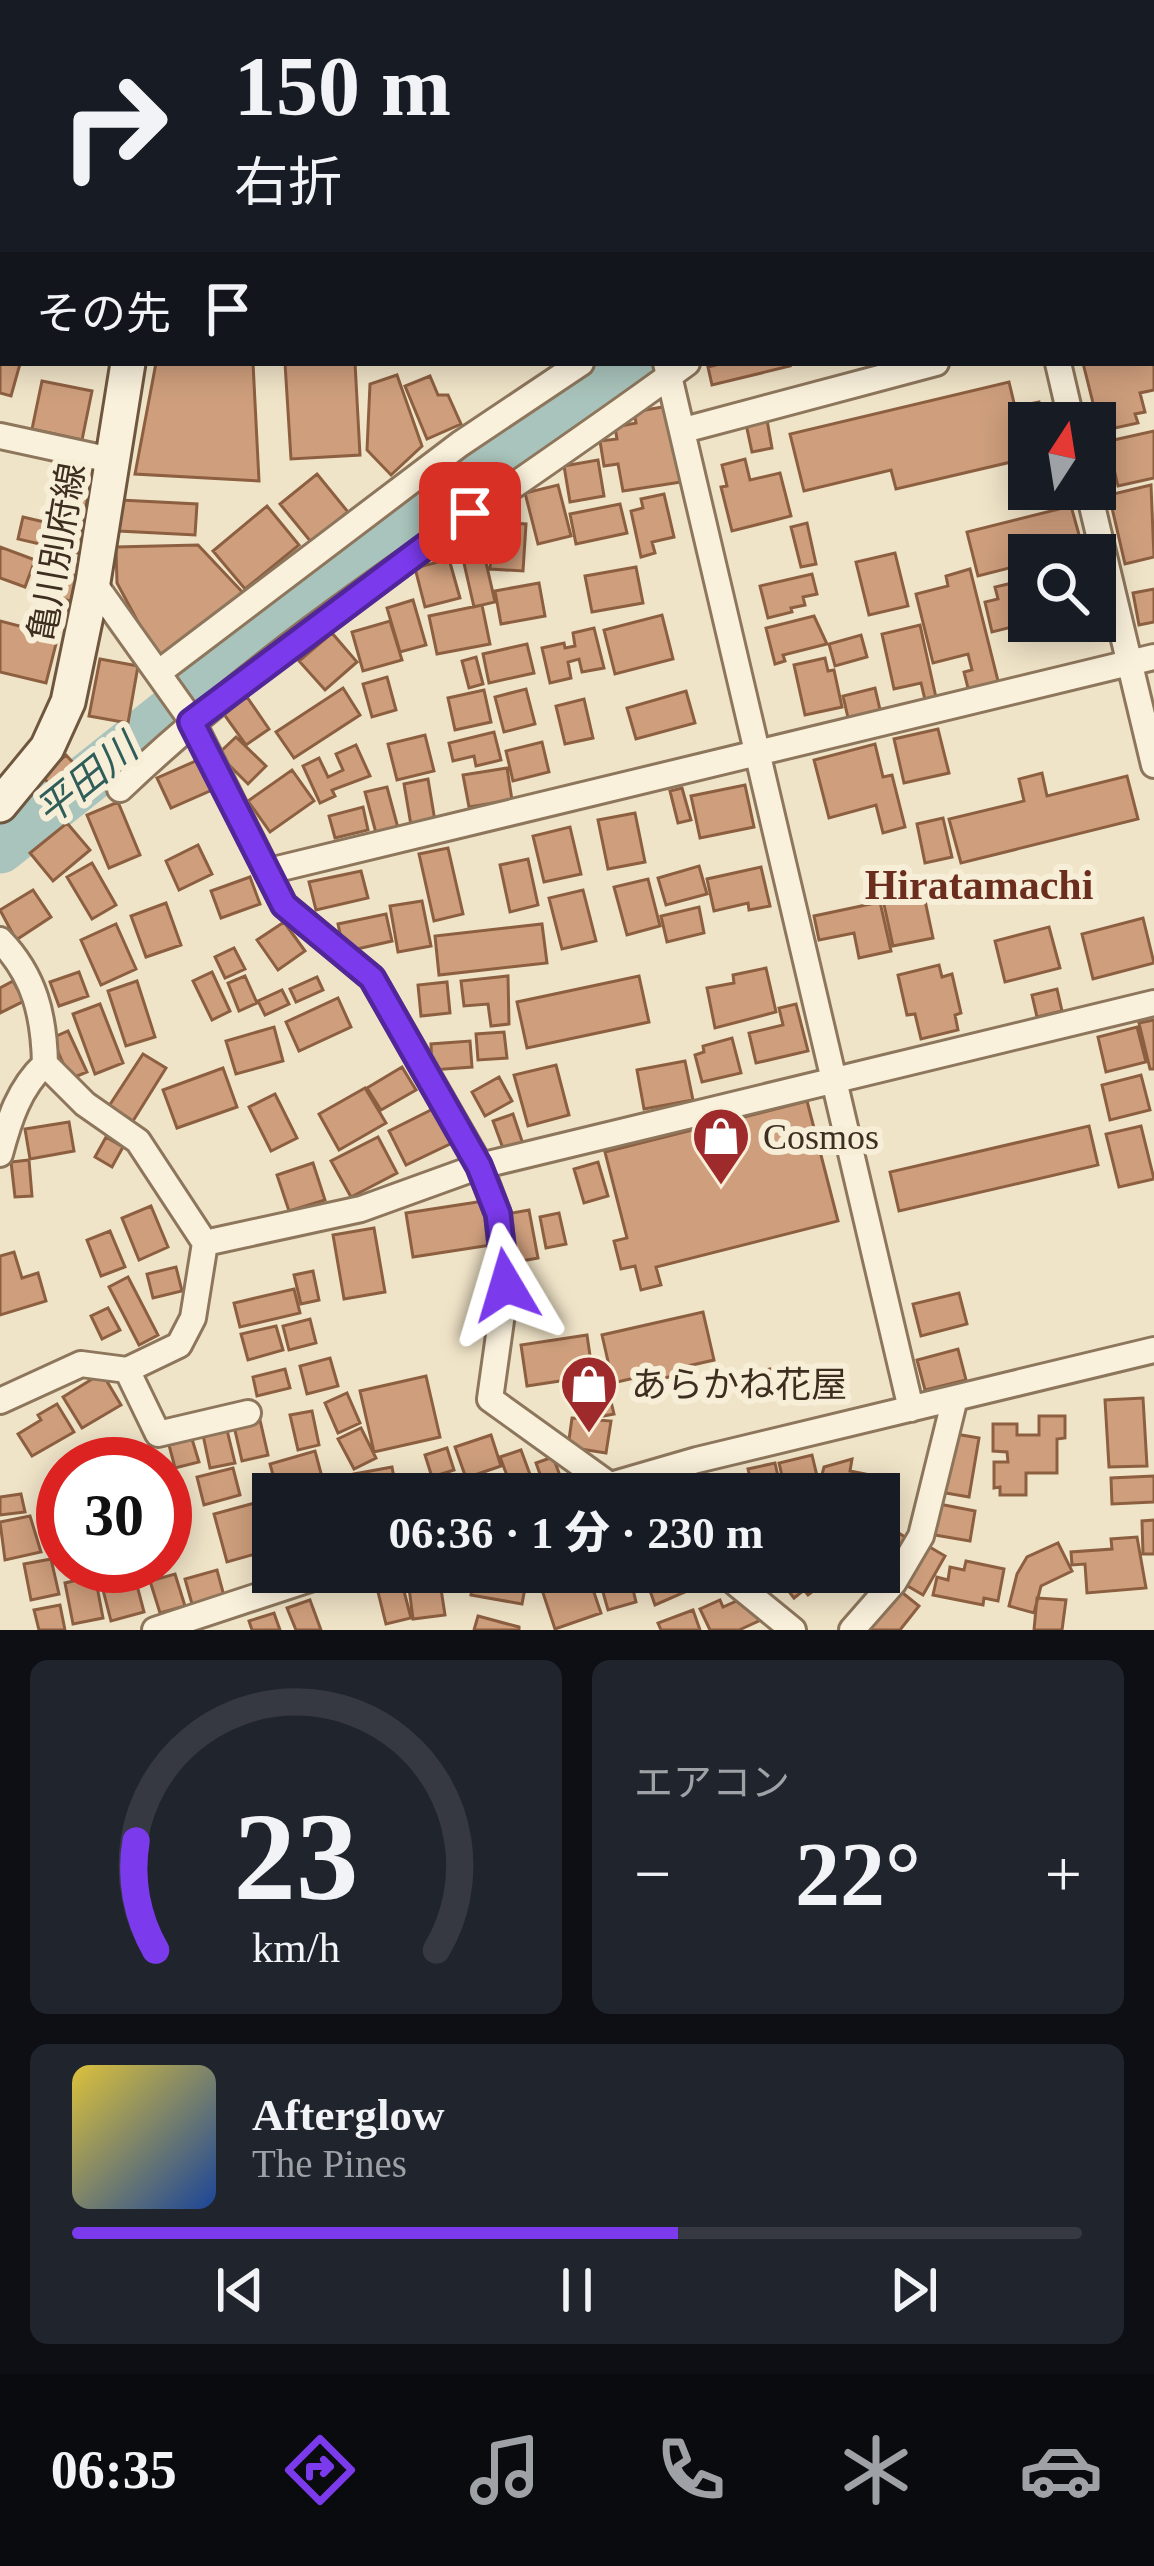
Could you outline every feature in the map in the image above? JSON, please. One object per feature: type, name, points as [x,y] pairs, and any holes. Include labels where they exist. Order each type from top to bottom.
[{"type":"main road","name":"亀川別府線","points":[[0,805],[47,748],[68,702],[93,582],[127,366]]},
{"type":"street","points":[[163,681],[460,444],[577,366]]},
{"type":"street","points":[[684,430],[925,366]]},
{"type":"street","points":[[1059,366],[1067,402]]},
{"type":"street","points":[[120,789],[191,722],[401,561],[674,367],[684,430],[911,1409]]},
{"type":"street","points":[[0,436],[111,460]]},
{"type":"street","points":[[1095,510],[1142,660],[1154,765]]},
{"type":"street","points":[[93,582],[191,722],[284,905],[372,978],[479,1166],[498,1214],[506,1285],[490,1399],[594,1473]]},
{"type":"street","points":[[269,872],[1142,660]]},
{"type":"street","points":[[0,940],[17,957],[36,994],[44,1019],[45,1064],[85,1104],[138,1142],[205,1243],[193,1318],[179,1346],[127,1370],[81,1364],[0,1401]]},
{"type":"street","points":[[205,1243],[361,1209],[479,1166],[1154,1003]]},
{"type":"street","points":[[0,1154],[28,1080],[45,1064]]},
{"type":"street","points":[[675,1473],[1154,1350]]},
{"type":"street","points":[[127,1370],[158,1434],[248,1413]]},
{"type":"street","points":[[852,1630],[894,1582],[921,1536],[955,1398]]},
{"type":"street","points":[[155,1630],[267,1593]]},
{"type":"street","points":[[748,1593],[793,1630]]},
{"type":"building","points":[[0,366],[19,366],[11,396],[0,393]]},
{"type":"building","points":[[155,366],[253,366],[259,481],[135,474]]},
{"type":"building","points":[[285,366],[355,366],[360,455],[291,459]]},
{"type":"building","points":[[712,366],[790,366],[712,385],[708,367]]},
{"type":"building","points":[[1084,366],[1154,366],[1154,390],[1140,393],[1145,412],[1135,414],[1138,423],[1116,428],[1116,402],[1093,402]]},
{"type":"building","points":[[397,375],[422,446],[391,475],[367,450],[370,384]]},
{"type":"building","points":[[430,376],[438,395],[448,395],[461,424],[427,439],[405,386]]},
{"type":"building","points":[[42,381],[92,391],[82,440],[32,429]]},
{"type":"building","points":[[1009,382],[1014,402],[1008,402],[1008,463],[896,489],[891,470],[804,491],[790,434]]},
{"type":"building","points":[[668,406],[681,482],[623,491],[618,464],[604,466],[600,441],[617,439],[615,427],[636,423],[634,412]]},
{"type":"building","points":[[767,420],[772,448],[752,452],[746,424]]},
{"type":"building","points":[[1154,431],[1154,478],[1118,486],[1116,440]]},
{"type":"building","points":[[745,459],[750,480],[780,473],[791,516],[732,531],[721,487],[727,486],[722,465]]},
{"type":"building","points":[[598,460],[604,496],[570,502],[564,466]]},
{"type":"building","points":[[60,470],[92,477],[83,521],[51,514]]},
{"type":"building","points":[[317,474],[348,512],[311,542],[280,504]]},
{"type":"building","points":[[558,485],[571,536],[538,544],[525,493]]},
{"type":"building","points":[[1151,485],[1154,557],[1125,564],[1112,510],[1116,493]]},
{"type":"building","points":[[664,494],[674,537],[652,542],[655,553],[641,557],[631,511],[643,508],[641,499]]},
{"type":"building","points":[[120,500],[197,504],[195,535],[119,531]]},
{"type":"building","points":[[620,504],[627,533],[576,544],[570,514]]},
{"type":"building","points":[[267,506],[299,545],[245,589],[213,551]]},
{"type":"building","points":[[1072,510],[1079,534],[1008,534],[1008,568],[978,576],[967,532]]},
{"type":"building","points":[[23,517],[87,532],[82,554],[18,539]]},
{"type":"building","points":[[493,522],[526,524],[523,571],[490,569]]},
{"type":"building","points":[[807,523],[816,564],[801,567],[791,527]]},
{"type":"building","points":[[479,532],[495,602],[474,607],[458,537]]},
{"type":"building","points":[[198,545],[247,597],[158,659],[117,583],[116,547]]},
{"type":"building","points":[[0,547],[35,560],[25,587],[0,578]]},
{"type":"building","points":[[895,553],[908,606],[869,615],[856,562]]},
{"type":"building","points":[[449,559],[460,598],[425,607],[415,568]]},
{"type":"building","points":[[38,566],[77,576],[71,601],[32,592]]},
{"type":"building","points":[[636,567],[643,603],[592,612],[585,576]]},
{"type":"building","points":[[970,569],[1000,689],[970,696],[964,672],[972,670],[968,654],[933,663],[916,594],[948,586],[946,576]]},
{"type":"building","points":[[812,574],[817,594],[803,597],[805,605],[791,608],[792,612],[768,618],[760,586]]},
{"type":"building","points":[[539,583],[545,616],[501,624],[495,591]]},
{"type":"building","points":[[1008,584],[1008,628],[992,632],[985,602],[998,599],[995,587]]},
{"type":"building","points":[[1154,589],[1154,622],[1139,625],[1133,593]]},
{"type":"building","points":[[413,600],[426,645],[400,652],[387,608]]},
{"type":"building","points":[[482,605],[490,644],[437,654],[429,616]]},
{"type":"building","points":[[662,615],[673,659],[615,674],[604,630]]},
{"type":"building","points":[[814,616],[827,644],[783,655],[785,661],[775,664],[766,628]]},
{"type":"building","points":[[0,621],[58,636],[46,683],[0,672]]},
{"type":"building","points":[[390,621],[402,660],[363,671],[352,632]]},
{"type":"building","points":[[920,625],[937,702],[926,704],[921,683],[894,689],[882,634]]},
{"type":"building","points":[[594,628],[604,668],[582,672],[579,659],[568,662],[571,678],[550,683],[542,648],[564,643],[565,648],[575,646],[573,633]]},
{"type":"building","points":[[332,633],[357,662],[325,690],[299,661]]},
{"type":"building","points":[[861,635],[867,657],[835,666],[829,644]]},
{"type":"building","points":[[527,644],[534,673],[489,683],[483,654]]},
{"type":"building","points":[[476,657],[483,684],[469,688],[462,661]]},
{"type":"building","points":[[825,658],[828,671],[834,670],[842,707],[805,715],[794,665]]},
{"type":"building","points":[[100,659],[138,666],[128,723],[89,716]]},
{"type":"building","points":[[387,677],[396,710],[372,717],[363,684]]},
{"type":"building","points":[[343,688],[360,715],[294,758],[276,732]]},
{"type":"building","points":[[875,688],[881,714],[849,722],[843,696]]},
{"type":"building","points":[[526,689],[535,724],[504,732],[495,697]]},
{"type":"building","points":[[484,690],[491,722],[455,730],[448,698]]},
{"type":"building","points":[[686,691],[695,723],[636,739],[627,708]]},
{"type":"building","points":[[247,697],[269,729],[246,745],[223,713]]},
{"type":"building","points":[[584,699],[593,738],[565,744],[556,706]]},
{"type":"building","points":[[938,729],[949,773],[904,783],[894,739]]},
{"type":"building","points":[[494,732],[501,760],[476,766],[474,756],[453,761],[449,743]]},
{"type":"building","points":[[425,735],[434,771],[397,780],[388,744]]},
{"type":"building","points":[[236,737],[266,766],[248,784],[218,754]]},
{"type":"building","points":[[542,742],[549,772],[513,781],[506,751]]},
{"type":"building","points":[[875,744],[883,777],[892,775],[905,827],[883,833],[876,805],[829,818],[814,760]]},
{"type":"building","points":[[356,745],[370,776],[332,790],[335,796],[320,803],[303,766],[319,758],[328,777],[343,770],[336,754]]},
{"type":"building","points":[[66,755],[78,768],[55,790],[42,776]]},
{"type":"building","points":[[198,760],[212,790],[171,808],[157,778]]},
{"type":"building","points":[[507,768],[512,800],[469,807],[463,775]]},
{"type":"building","points":[[292,770],[314,801],[270,832],[248,801]]},
{"type":"building","points":[[1042,773],[1047,796],[1127,776],[1138,819],[961,863],[949,819],[1024,801],[1019,779]]},
{"type":"building","points":[[428,779],[435,821],[411,825],[404,784]]},
{"type":"building","points":[[745,785],[754,827],[700,838],[691,796]]},
{"type":"building","points":[[387,787],[398,828],[376,833],[365,792]]},
{"type":"building","points":[[682,788],[691,820],[678,823],[670,791]]},
{"type":"building","points":[[118,802],[140,855],[109,868],[87,815]]},
{"type":"building","points":[[363,807],[368,830],[335,838],[329,816]]},
{"type":"building","points":[[635,813],[645,862],[608,869],[598,820]]},
{"type":"building","points":[[943,818],[952,857],[925,863],[917,824]]},
{"type":"building","points":[[67,823],[90,850],[53,881],[30,853]]},
{"type":"building","points":[[570,827],[581,874],[544,882],[533,836]]},
{"type":"building","points":[[198,845],[212,874],[179,890],[166,861]]},
{"type":"building","points":[[448,848],[463,914],[434,921],[419,854]]},
{"type":"building","points":[[528,859],[538,905],[510,912],[500,865]]},
{"type":"building","points":[[92,863],[116,905],[92,919],[67,877]]},
{"type":"building","points":[[699,866],[707,894],[666,905],[658,878]]},
{"type":"building","points":[[761,867],[770,906],[749,910],[748,903],[714,911],[707,879]]},
{"type":"building","points":[[361,871],[368,898],[316,910],[309,882]]},
{"type":"building","points":[[250,877],[260,904],[221,918],[211,891]]},
{"type":"building","points":[[648,879],[660,926],[627,935],[614,887]]},
{"type":"building","points":[[33,890],[51,917],[16,940],[0,910]]},
{"type":"building","points":[[583,890],[596,941],[562,949],[549,898]]},
{"type":"building","points":[[923,891],[933,938],[893,946],[883,900]]},
{"type":"building","points":[[422,901],[431,946],[398,952],[390,906]]},
{"type":"building","points":[[880,902],[891,951],[859,958],[854,933],[819,940],[814,916]]},
{"type":"building","points":[[166,903],[181,945],[146,957],[131,916]]},
{"type":"building","points":[[699,907],[704,933],[667,942],[661,916]]},
{"type":"building","points":[[386,914],[392,941],[344,952],[338,924]]},
{"type":"building","points":[[1143,918],[1154,963],[1093,979],[1082,934]]},
{"type":"building","points":[[284,922],[305,951],[278,970],[257,940]]},
{"type":"building","points":[[116,924],[136,969],[101,985],[81,940]]},
{"type":"building","points":[[542,924],[547,963],[439,975],[435,936]]},
{"type":"building","points":[[1049,927],[1060,968],[1005,982],[995,941]]},
{"type":"building","points":[[234,948],[245,969],[225,978],[215,957]]},
{"type":"building","points":[[939,965],[942,977],[952,974],[961,1013],[955,1015],[958,1030],[921,1039],[915,1014],[907,1015],[898,975]]},
{"type":"building","points":[[766,968],[776,1012],[715,1028],[707,988],[734,983],[733,975]]},
{"type":"building","points":[[79,972],[88,996],[59,1006],[50,982]]},
{"type":"building","points":[[212,972],[230,1011],[212,1020],[193,981]]},
{"type":"building","points":[[245,976],[257,1003],[239,1011],[228,983]]},
{"type":"building","points":[[508,976],[509,1024],[491,1026],[488,1004],[464,1006],[461,981]]},
{"type":"building","points":[[639,976],[649,1022],[527,1048],[517,1002]]},
{"type":"building","points":[[317,977],[323,990],[296,1002],[290,989]]},
{"type":"building","points":[[13,981],[24,1001],[0,1013],[0,988]]},
{"type":"building","points":[[137,981],[155,1037],[126,1046],[108,991]]},
{"type":"building","points":[[447,982],[450,1013],[421,1016],[418,985]]},
{"type":"building","points":[[1057,989],[1062,1011],[1037,1017],[1032,995]]},
{"type":"building","points":[[282,990],[289,1004],[265,1015],[258,1001]]},
{"type":"building","points":[[338,998],[351,1027],[299,1051],[286,1022]]},
{"type":"building","points":[[100,1004],[123,1063],[95,1074],[73,1014]]},
{"type":"building","points":[[796,1004],[808,1051],[756,1063],[749,1033],[783,1025],[779,1008]]},
{"type":"building","points":[[1154,1020],[1154,1069],[1150,1069],[1139,1023]]},
{"type":"building","points":[[274,1027],[283,1061],[236,1074],[226,1041]]},
{"type":"building","points":[[1137,1027],[1146,1062],[1106,1072],[1098,1037]]},
{"type":"building","points":[[68,1031],[87,1072],[70,1079],[52,1038]]},
{"type":"building","points":[[504,1032],[507,1058],[478,1060],[476,1034]]},
{"type":"building","points":[[732,1038],[741,1073],[702,1082],[695,1055],[704,1052],[703,1046]]},
{"type":"building","points":[[470,1041],[472,1067],[432,1070],[431,1044]]},
{"type":"building","points":[[143,1054],[166,1068],[133,1121],[109,1106]]},
{"type":"building","points":[[685,1061],[693,1100],[644,1109],[637,1070]]},
{"type":"building","points":[[556,1065],[569,1115],[528,1126],[514,1075]]},
{"type":"building","points":[[402,1067],[416,1090],[381,1110],[367,1088]]},
{"type":"building","points":[[223,1068],[237,1107],[177,1128],[163,1090]]},
{"type":"building","points":[[1141,1075],[1150,1110],[1110,1120],[1102,1085]]},
{"type":"building","points":[[499,1077],[512,1101],[485,1116],[472,1092]]},
{"type":"building","points":[[365,1088],[386,1123],[339,1150],[319,1114]]},
{"type":"building","points":[[275,1094],[297,1138],[271,1151],[249,1107]]},
{"type":"building","name":"Cosmos","points":[[807,1101],[838,1221],[656,1267],[661,1285],[641,1290],[635,1266],[621,1269],[614,1241],[627,1238],[605,1152]]},
{"type":"building","points":[[435,1108],[452,1143],[406,1165],[389,1131]]},
{"type":"building","points":[[513,1114],[523,1144],[504,1151],[493,1121]]},
{"type":"building","points":[[69,1122],[74,1151],[30,1159],[25,1129]]},
{"type":"building","points":[[1089,1126],[1098,1165],[899,1211],[890,1172]]},
{"type":"building","points":[[1141,1126],[1154,1179],[1119,1187],[1106,1134]]},
{"type":"building","points":[[106,1137],[123,1147],[112,1167],[95,1157]]},
{"type":"building","points":[[378,1137],[397,1173],[351,1197],[331,1161]]},
{"type":"building","points":[[29,1160],[32,1196],[15,1197],[11,1162]]},
{"type":"building","points":[[598,1162],[608,1196],[584,1203],[574,1169]]},
{"type":"building","points":[[313,1163],[325,1200],[289,1211],[277,1175]]},
{"type":"building","points":[[484,1201],[491,1245],[413,1257],[406,1213]]},
{"type":"building","points":[[151,1206],[168,1247],[139,1260],[122,1218]]},
{"type":"building","points":[[529,1210],[538,1258],[516,1262],[506,1214]]},
{"type":"building","points":[[559,1213],[566,1244],[546,1248],[540,1217]]},
{"type":"building","points":[[374,1228],[385,1292],[344,1299],[333,1235]]},
{"type":"building","points":[[110,1231],[125,1267],[101,1276],[87,1240]]},
{"type":"building","points":[[14,1252],[22,1278],[38,1273],[46,1301],[0,1315],[0,1256]]},
{"type":"building","points":[[176,1267],[182,1291],[153,1298],[147,1274]]},
{"type":"building","points":[[313,1271],[319,1300],[301,1304],[294,1275]]},
{"type":"building","points":[[128,1277],[158,1335],[139,1345],[109,1287]]},
{"type":"building","points":[[294,1289],[300,1313],[240,1327],[234,1303]]},
{"type":"building","points":[[959,1293],[967,1324],[921,1336],[913,1304]]},
{"type":"building","points":[[108,1308],[120,1330],[102,1339],[91,1316]]},
{"type":"building","points":[[703,1312],[714,1360],[679,1368],[680,1374],[661,1379],[660,1372],[613,1383],[602,1335]]},
{"type":"building","points":[[310,1319],[316,1343],[289,1350],[283,1326]]},
{"type":"building","points":[[276,1326],[283,1350],[248,1360],[241,1334]]},
{"type":"building","points":[[587,1335],[593,1376],[527,1386],[521,1345]]},
{"type":"building","points":[[958,1349],[966,1380],[925,1390],[917,1360]]},
{"type":"building","points":[[330,1358],[338,1386],[307,1394],[300,1366]]},
{"type":"building","points":[[285,1369],[290,1388],[257,1396],[253,1377]]},
{"type":"building","points":[[770,1369],[775,1390],[755,1395],[750,1373]]},
{"type":"building","points":[[102,1373],[121,1405],[82,1428],[63,1397]]},
{"type":"building","points":[[426,1376],[440,1437],[374,1452],[360,1391]]},
{"type":"building","points":[[606,1381],[614,1414],[593,1418],[586,1386]]},
{"type":"building","points":[[347,1393],[360,1423],[338,1433],[325,1403]]},
{"type":"building","points":[[1143,1398],[1147,1466],[1109,1467],[1105,1400]]},
{"type":"building","points":[[57,1404],[74,1432],[65,1437],[36,1437],[32,1456],[18,1434],[41,1420],[38,1415]]},
{"type":"building","points":[[312,1411],[319,1445],[298,1450],[290,1415]]},
{"type":"building","points":[[1039,1416],[1065,1416],[1065,1438],[1057,1439],[1057,1473],[1026,1473],[1026,1495],[1000,1495],[1000,1487],[994,1488],[994,1462],[1008,1462],[1007,1452],[993,1451],[993,1424],[1017,1424],[1017,1435],[1039,1435]]},
{"type":"building","name":"あらかね花屋","points":[[572,1418],[611,1421],[606,1453],[568,1447]]},
{"type":"building","points":[[260,1420],[268,1455],[242,1461],[234,1426]]},
{"type":"building","points":[[361,1428],[376,1458],[354,1469],[338,1439]]},
{"type":"building","points":[[227,1430],[235,1463],[210,1468],[203,1435]]},
{"type":"building","points":[[950,1433],[979,1438],[969,1497],[940,1492]]},
{"type":"building","points":[[491,1435],[501,1466],[464,1473],[455,1447]]},
{"type":"building","points":[[447,1448],[454,1470],[431,1473],[425,1455]]},
{"type":"building","points":[[521,1450],[529,1473],[506,1473],[500,1457]]},
{"type":"building","points":[[315,1451],[321,1473],[272,1473],[270,1464]]},
{"type":"building","points":[[812,1455],[816,1473],[781,1473],[779,1463]]},
{"type":"building","points":[[553,1457],[559,1473],[540,1473],[536,1463]]},
{"type":"building","points":[[852,1459],[850,1471],[860,1473],[822,1473],[824,1467]]},
{"type":"building","points":[[775,1463],[777,1473],[749,1473],[748,1469]]},
{"type":"building","points":[[392,1467],[393,1473],[359,1473]]},
{"type":"building","points":[[233,1468],[240,1495],[204,1505],[197,1477]]},
{"type":"building","points":[[1154,1476],[1154,1502],[1112,1504],[1111,1478]]},
{"type":"building","points":[[21,1494],[25,1512],[0,1515],[0,1497]]},
{"type":"building","points":[[934,1503],[975,1511],[970,1541],[929,1534]]},
{"type":"building","points":[[252,1504],[252,1555],[227,1562],[214,1514]]},
{"type":"building","points":[[30,1516],[36,1553],[5,1560],[0,1522]]},
{"type":"building","points":[[1154,1520],[1154,1554],[1143,1554],[1142,1521]]},
{"type":"building","points":[[900,1534],[910,1540],[900,1556]]},
{"type":"building","points":[[1137,1537],[1146,1588],[1087,1593],[1085,1564],[1072,1565],[1071,1552],[1112,1549],[1111,1539]]},
{"type":"building","points":[[921,1542],[945,1556],[923,1595],[900,1579]]},
{"type":"building","points":[[1058,1543],[1072,1571],[1041,1586],[1034,1613],[1009,1606],[1027,1557]]},
{"type":"building","points":[[966,1561],[1004,1569],[998,1601],[984,1598],[983,1605],[933,1595],[937,1577],[948,1580],[950,1567],[964,1570]]},
{"type":"building","points":[[36,1562],[36,1593],[59,1594],[31,1600],[24,1564]]},
{"type":"building","points":[[217,1570],[224,1596],[192,1604],[192,1577]]},
{"type":"building","points":[[900,1591],[919,1606],[900,1630],[870,1630],[863,1625],[888,1593]]},
{"type":"building","points":[[67,1593],[98,1593],[103,1618],[73,1624]]},
{"type":"building","points":[[104,1593],[139,1593],[144,1612],[111,1621]]},
{"type":"building","points":[[154,1593],[181,1593],[185,1606],[160,1613]]},
{"type":"building","points":[[378,1593],[404,1593],[411,1618],[386,1624]]},
{"type":"building","points":[[410,1593],[442,1593],[445,1615],[413,1619]]},
{"type":"building","points":[[471,1593],[524,1593],[522,1604]]},
{"type":"building","points":[[543,1593],[594,1593],[601,1613],[555,1629]]},
{"type":"building","points":[[603,1593],[634,1593],[636,1602],[608,1610]]},
{"type":"building","points":[[651,1593],[683,1593],[655,1605]]},
{"type":"building","points":[[1037,1598],[1066,1600],[1062,1630],[1034,1630]]},
{"type":"building","points":[[741,1599],[763,1619],[739,1630],[710,1630],[700,1609],[720,1600],[723,1607]]},
{"type":"building","points":[[310,1600],[321,1630],[296,1630],[287,1608]]},
{"type":"building","points":[[60,1605],[65,1630],[39,1630],[34,1610]]},
{"type":"building","points":[[693,1610],[700,1630],[661,1630],[658,1623]]},
{"type":"building","points":[[274,1613],[280,1630],[252,1630],[249,1621]]},
{"type":"building","points":[[478,1616],[519,1627],[519,1630],[474,1630]]},
{"type":"waterway","name":"平田川","points":[[0,848],[390,538],[627,366]]},
{"type":"place","name":"Cosmos","points":[[721,1187]]},
{"type":"place","name":"あらかね花屋","points":[[589,1435]]},
{"type":"district","name":"Hiratamachi","points":[[979,884]]},
{"type":"route","points":[[470,513],[191,722],[284,905],[372,978],[479,1166],[498,1214],[506,1285]]}]
